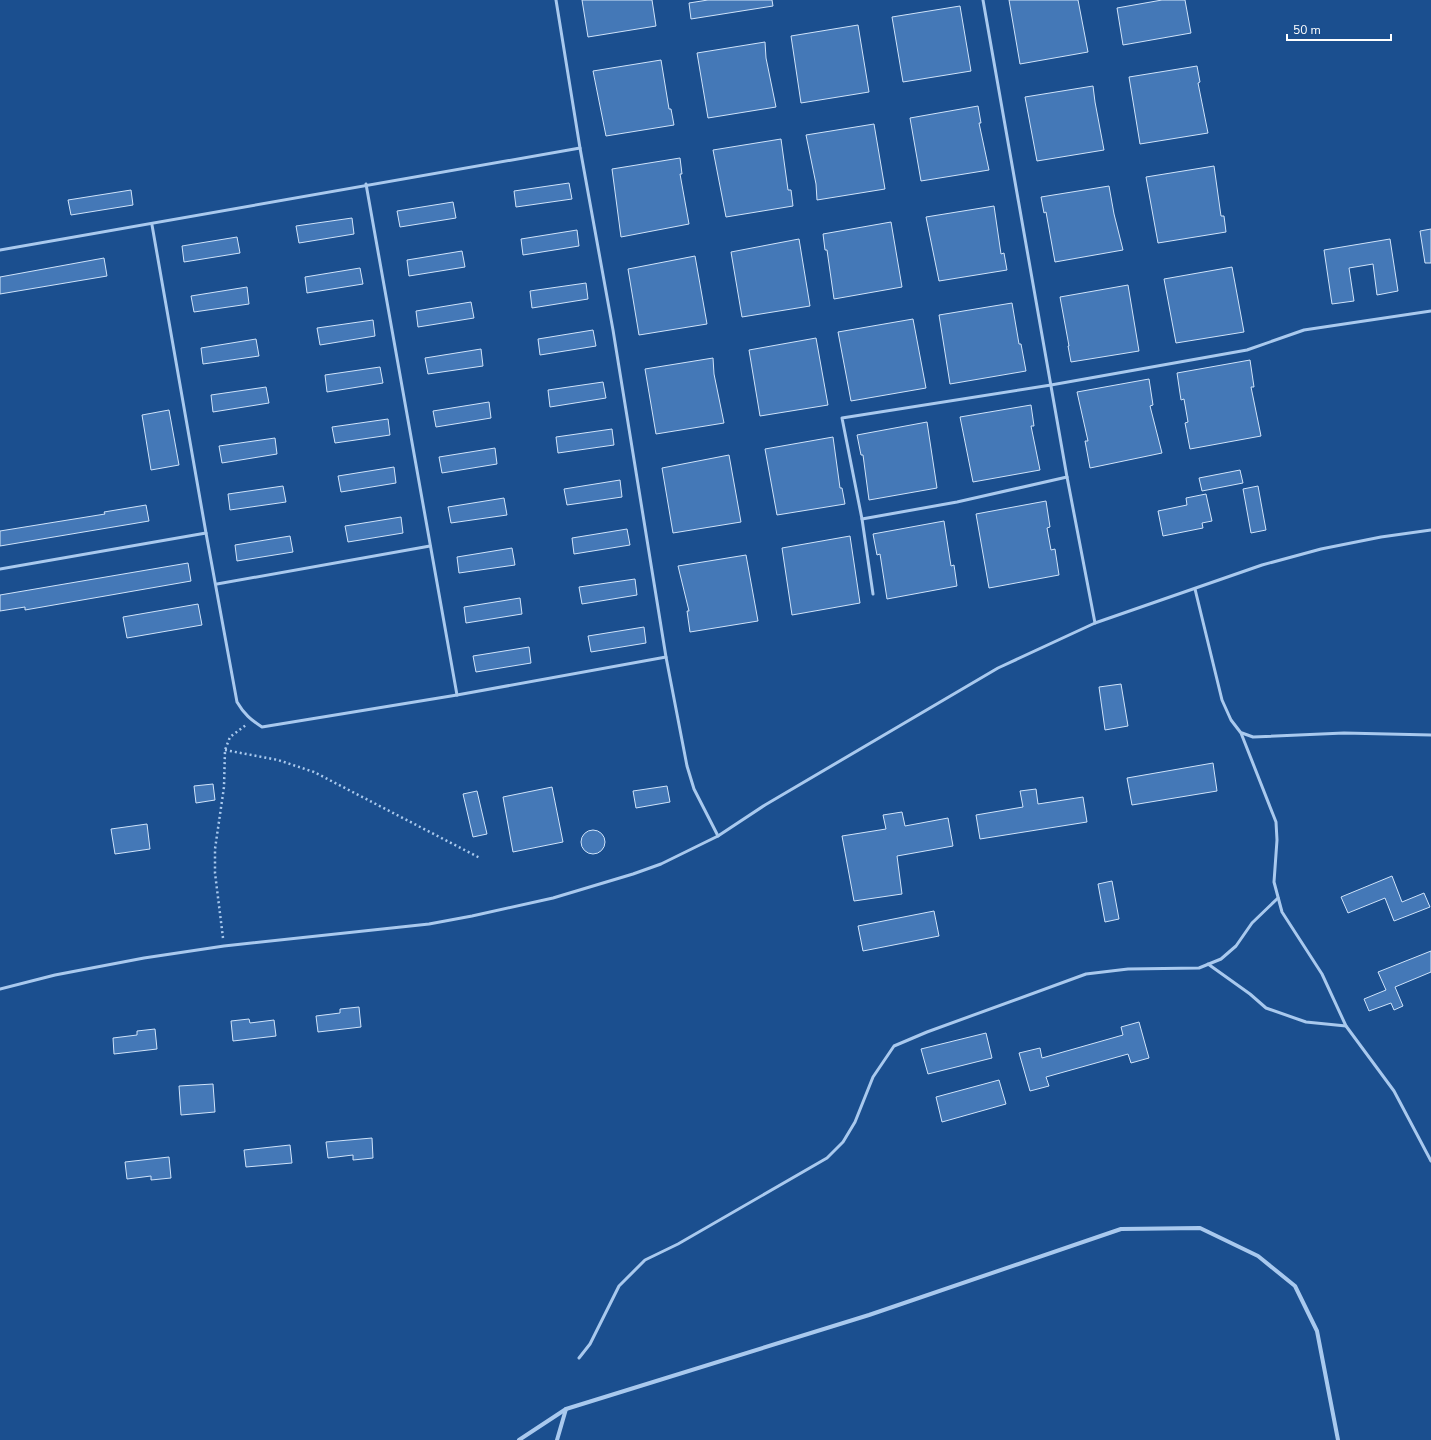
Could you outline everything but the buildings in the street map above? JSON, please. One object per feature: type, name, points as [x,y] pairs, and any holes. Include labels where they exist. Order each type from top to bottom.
[{"type":"street","points":[[519,1440],[566,1409],[869,1315],[1121,1229],[1200,1228],[1258,1256],[1296,1286],[1317,1331],[1338,1440]]},
{"type":"street","points":[[556,1440],[566,1409]]},
{"type":"lane","points":[[556,0],[580,148],[613,330],[666,657],[687,766],[694,789],[718,836]]},
{"type":"lane","points":[[983,0],[1067,477],[1095,623]]},
{"type":"lane","points":[[0,250],[152,225],[366,184],[580,148]]},
{"type":"lane","points":[[366,184],[457,695]]},
{"type":"lane","points":[[152,225],[237,702],[244,713],[252,721],[262,727],[457,695],[666,657]]},
{"type":"lane","points":[[873,594],[862,519],[842,418],[1246,350],[1304,330],[1431,311]]},
{"type":"lane","points":[[862,519],[957,502],[1067,477]]},
{"type":"lane","points":[[0,989],[55,975],[96,967],[224,946],[429,924],[553,898],[633,874],[661,864],[718,836],[765,805],[998,668],[1095,623],[1262,565],[1321,549],[1381,537],[1431,530]]},
{"type":"lane","points":[[0,569],[206,533]]},
{"type":"lane","points":[[216,584],[430,546]]},
{"type":"lane","points":[[1194,589],[1222,700],[1231,720],[1241,733],[1276,822],[1277,840],[1274,882],[1282,912],[1322,974],[1346,1026],[1394,1091],[1431,1161]]},
{"type":"lane","points":[[1241,733],[1253,737],[1344,733],[1431,735]]},
{"type":"lane","points":[[579,1358],[590,1344],[619,1286],[645,1260],[678,1244],[827,1158],[843,1142],[855,1122],[873,1077],[894,1046],[927,1032],[1086,974],[1128,969],[1198,968],[1221,959],[1236,946],[1252,923],[1278,898]]},
{"type":"lane","points":[[1208,964],[1250,994],[1266,1008],[1306,1022],[1346,1026]]},
{"type":"path","points":[[224,946],[215,873],[215,849],[224,786],[225,750],[230,737],[252,721]]},
{"type":"path","points":[[225,750],[278,760],[314,772],[480,858]]}]
